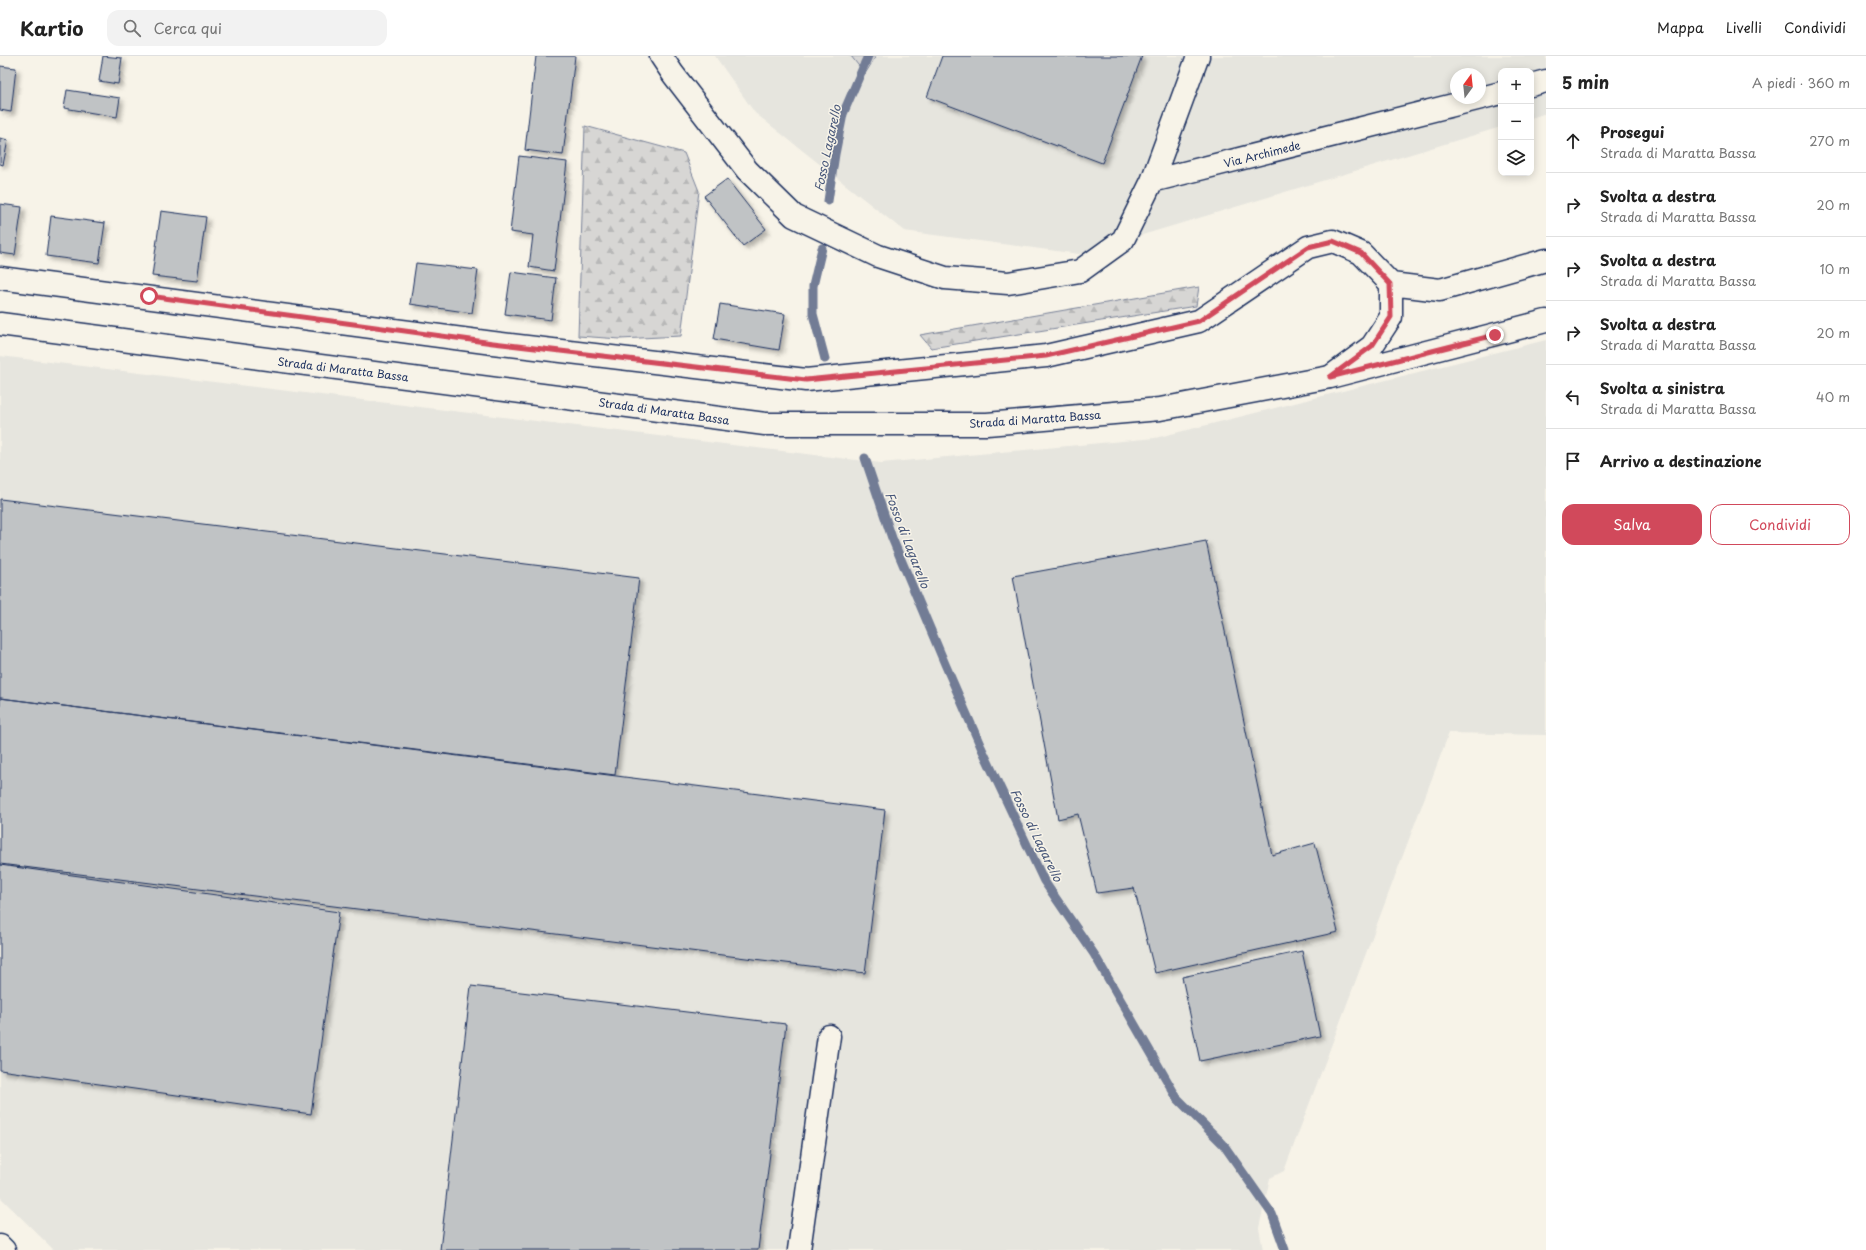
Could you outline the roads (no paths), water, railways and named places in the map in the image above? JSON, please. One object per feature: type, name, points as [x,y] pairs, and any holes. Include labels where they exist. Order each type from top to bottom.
[{"type":"street","points":[[661,56],[673,74],[747,170],[794,216],[878,256],[945,278],[1008,283],[1080,271],[1123,240],[1152,181],[1198,56]]},
{"type":"street","points":[[1534,84],[1546,81]]},
{"type":"street","name":"Via Archimede","points":[[1152,181],[1498,94]]},
{"type":"street","points":[[0,278],[493,343],[806,380],[1046,356],[1199,321],[1308,247],[1333,241],[1361,253],[1390,284],[1440,290],[1546,260]]},
{"type":"street","name":"Strada di Maratta Bassa","points":[[1330,377],[1372,346],[1391,317],[1390,284]]},
{"type":"street","name":"Strada di Maratta Bassa","points":[[0,324],[765,424],[987,424],[1160,409],[1330,377],[1546,321]]},
{"type":"street","points":[[799,1250],[829,1036]]},
{"type":"street","points":[[0,1246],[4,1250]]},
{"type":"waterway","name":"Fosso Lagarello","points":[[828,201],[843,114],[868,56]]},
{"type":"waterway","points":[[822,248],[813,286],[813,314],[825,359]]},
{"type":"waterway","name":"Fosso di Lagarello","points":[[865,458],[892,538],[945,664],[981,747],[1044,881],[1094,954],[1177,1098],[1223,1144],[1272,1214],[1285,1250]]}]
